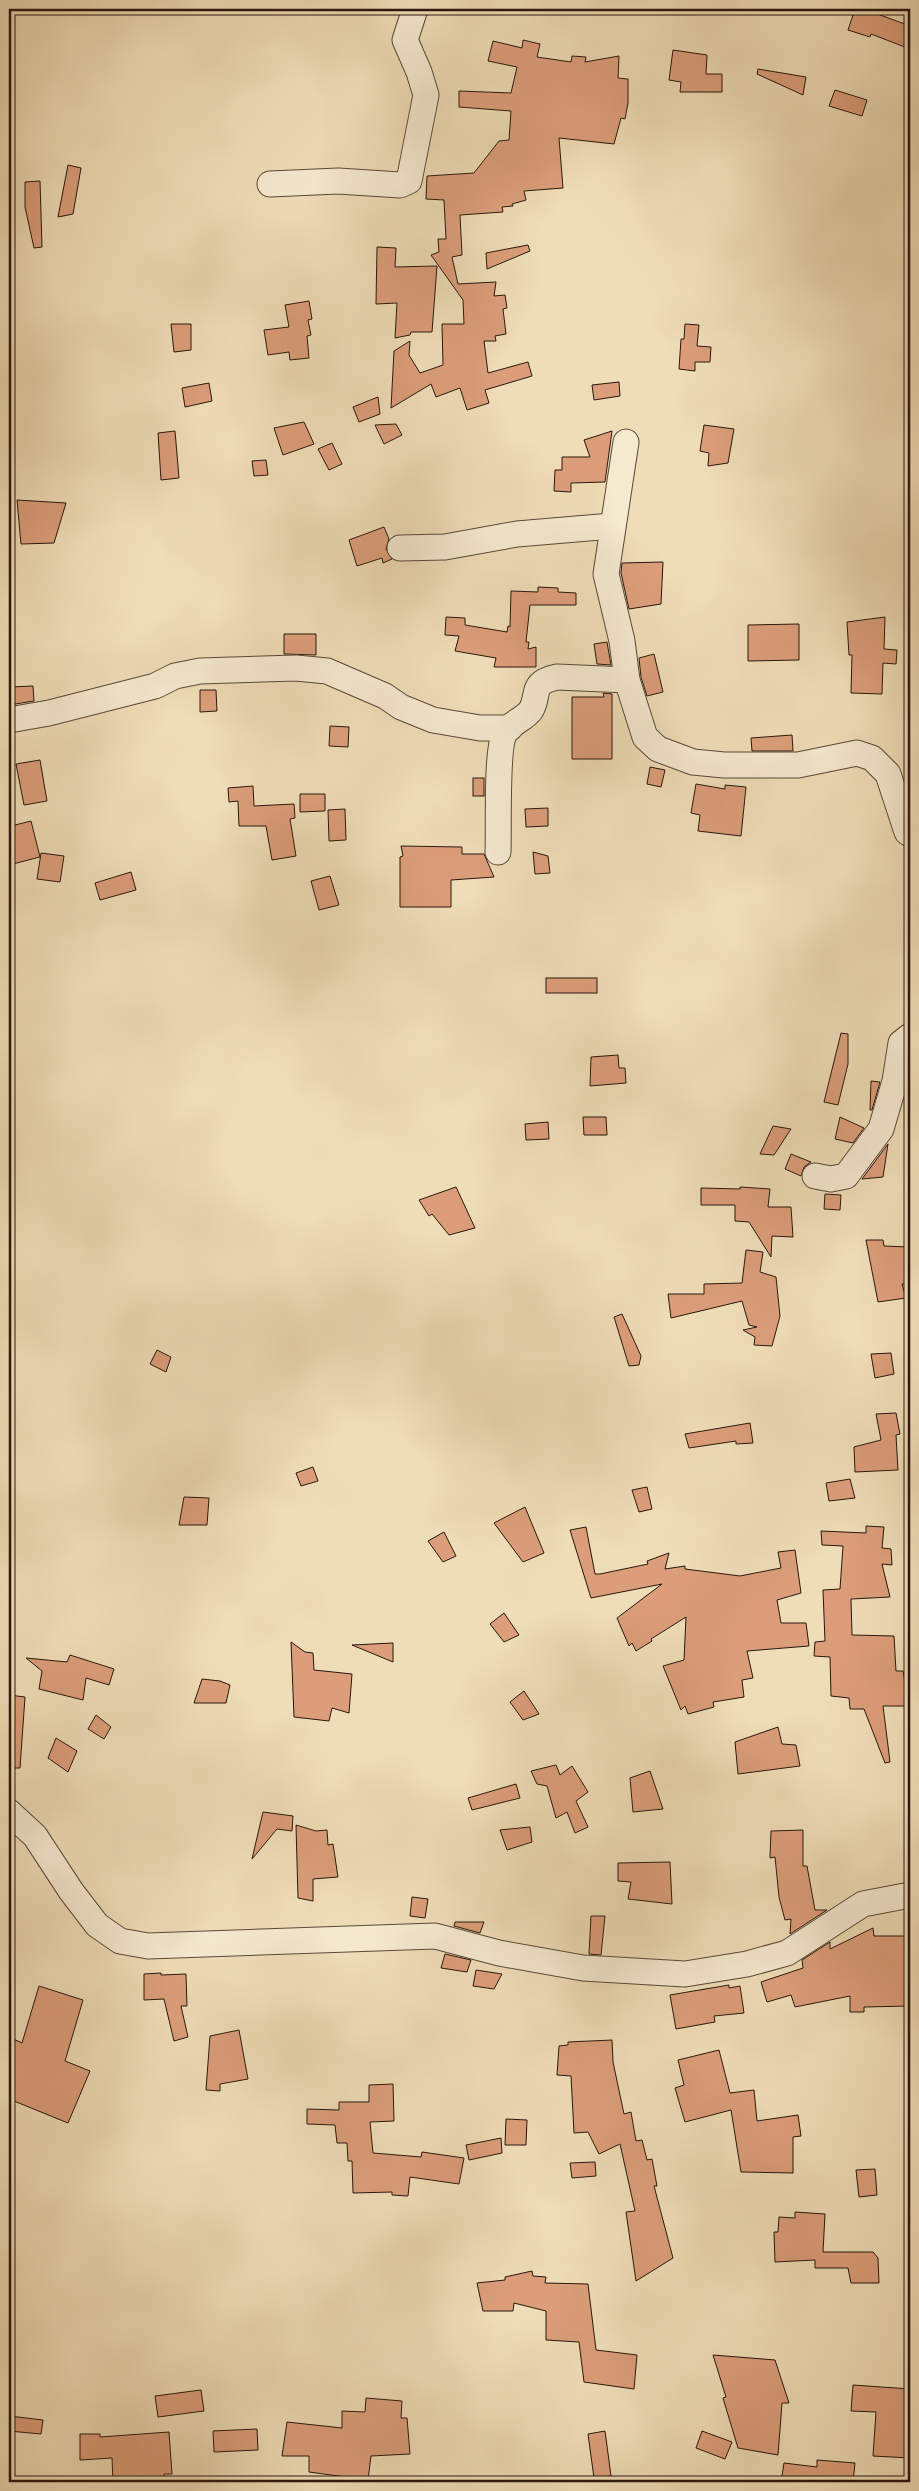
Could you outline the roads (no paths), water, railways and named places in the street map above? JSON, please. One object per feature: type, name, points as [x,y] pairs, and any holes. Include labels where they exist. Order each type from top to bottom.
[{"type":"street","points":[[270,184],[338,181],[400,185],[410,181],[426,95],[421,76],[405,40],[415,9]]},
{"type":"street","points":[[626,442],[606,574],[622,642],[627,680],[645,737],[658,749],[693,762],[724,765],[798,765],[857,752],[872,758],[888,774],[907,832],[910,834]]},
{"type":"street","points":[[400,548],[445,547],[517,534],[612,526]]},
{"type":"street","points":[[9,720],[49,713],[155,686],[175,676],[200,671],[296,668],[326,671],[385,696],[401,707],[434,720],[480,728],[510,728]]},
{"type":"street","points":[[498,852],[500,751],[505,732],[531,710],[535,691],[546,679],[557,677],[627,680]]},
{"type":"street","points":[[815,1176],[831,1179],[846,1176],[861,1158],[881,1128],[895,1081],[901,1043],[910,1036]]},
{"type":"street","points":[[9,1812],[35,1836],[71,1891],[97,1925],[120,1940],[148,1946],[435,1936],[499,1952],[583,1968],[685,1974],[747,1964],[787,1953],[864,1904],[910,1895]]}]
